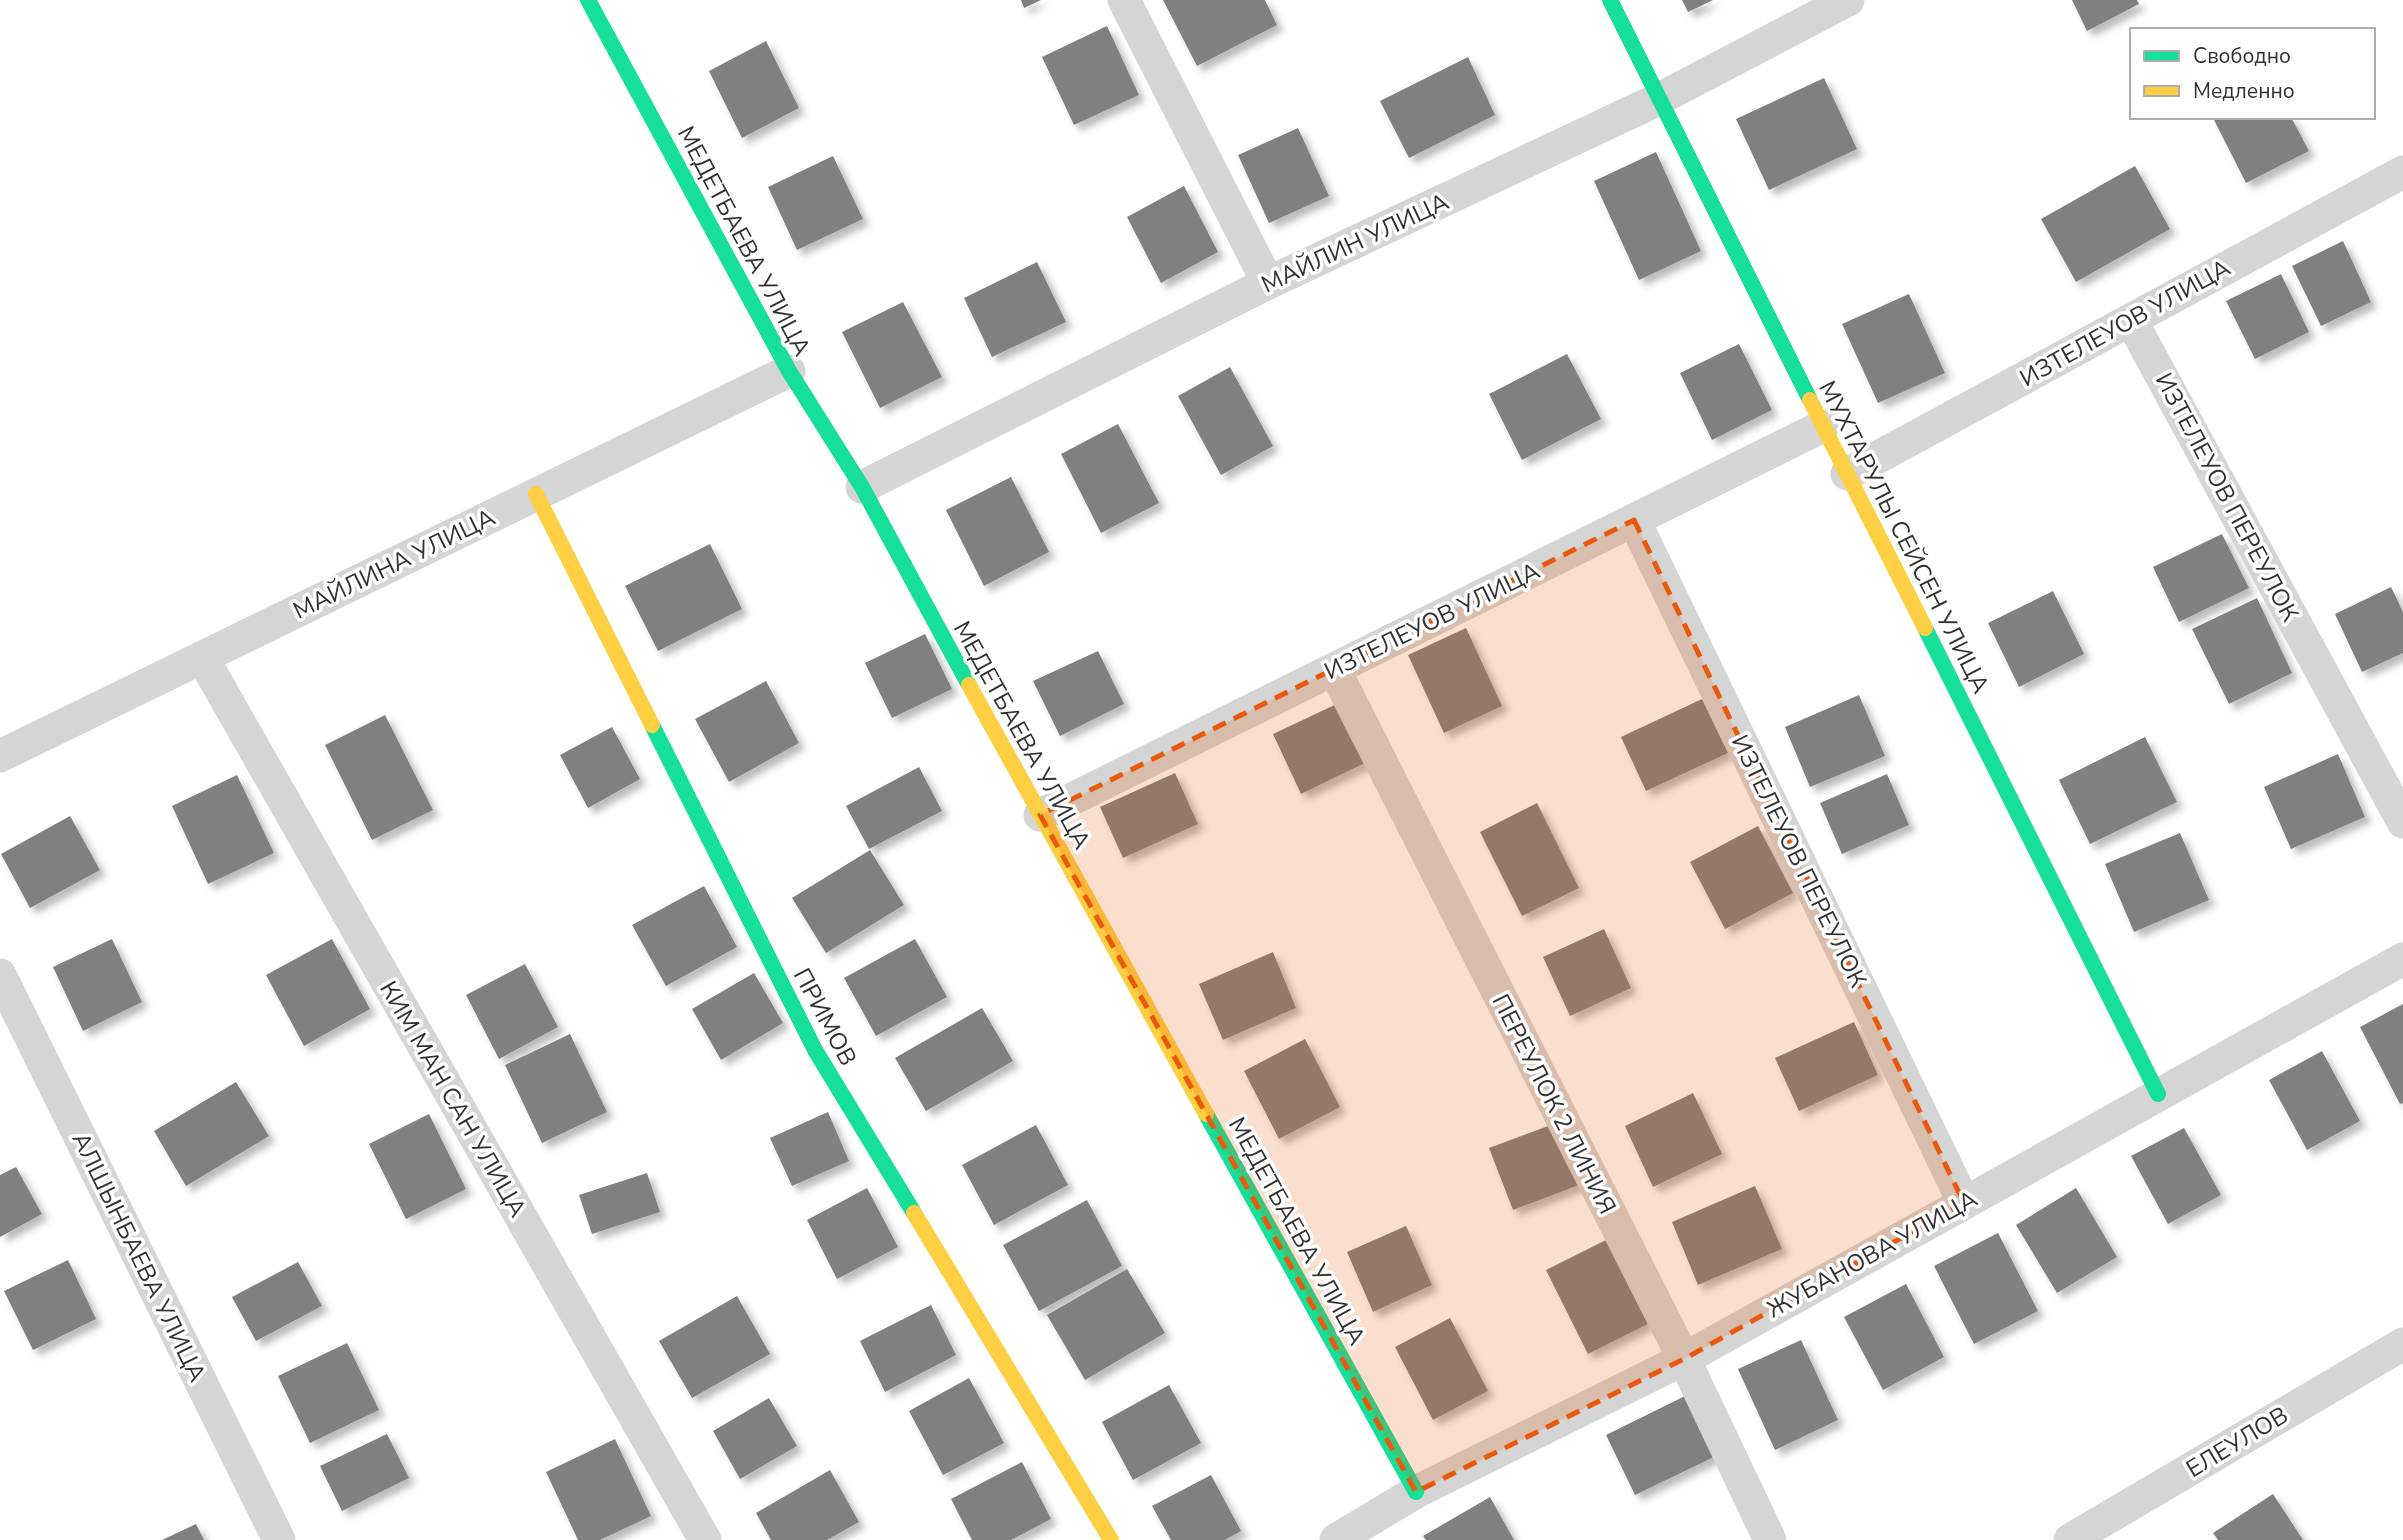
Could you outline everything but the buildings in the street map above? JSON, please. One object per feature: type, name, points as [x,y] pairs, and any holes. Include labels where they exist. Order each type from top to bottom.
[{"type":"street","name":"МЕДЕТБАЕВА УЛИЦА","points":[[588,0],[789,371],[862,487],[1040,816],[1416,1492]]},
{"type":"street","points":[[1124,0],[1268,283]]},
{"type":"street","name":"МУХТАРУЛЫ СЕЙСЕН УЛИЦА","points":[[1610,0],[2158,1094]]},
{"type":"street","name":"МАЙЛИН УЛИЦА","points":[[862,487],[1268,283],[1659,99],[1848,0]]},
{"type":"street","name":"ИЗТЕЛЕУОВ УЛИЦА","points":[[1847,474],[2403,172]]},
{"type":"street","name":"ИЗТЕЛЕУОВ ПЕРЕУЛОК","points":[[2131,320],[2403,822]]},
{"type":"street","name":"МАЙЛИНА УЛИЦА","points":[[0,756],[789,371]]},
{"type":"street","name":"ИЗТЕЛЕУОВ УЛИЦА","points":[[1040,816],[1823,426]]},
{"type":"street","name":"ПРИМОВ","points":[[536,494],[814,1050],[1111,1540]]},
{"type":"street","name":"ИЗТЕЛЕУОВ ПЕРЕУЛОК","points":[[1634,520],[1964,1203]]},
{"type":"street","name":"КИМ МАН САН УЛИЦА","points":[[202,657],[705,1540]]},
{"type":"street","name":"ПЕРЕУЛОК 2 ЛИНИЯ","points":[[1334,669],[1684,1359],[1770,1540]]},
{"type":"street","name":"ЖУБАНОВА УЛИЦА","points":[[1336,1540],[1416,1492],[1684,1359],[2403,959]]},
{"type":"street","name":"АЛШЫНБАЕВА УЛИЦА","points":[[0,975],[279,1540]]},
{"type":"street","name":"ЕЛЕУЛОВ","points":[[2070,1540],[2403,1344]]},
{"type":"highlighted area","points":[[1634,520],[1964,1203],[1684,1359],[1416,1492],[1040,815]]},
{"type":"traffic: fast","points":[[588,0],[789,371],[862,487],[969,685]]},
{"type":"traffic: fast","points":[[1610,0],[1810,400]]},
{"type":"traffic: fast","points":[[1925,628],[2158,1094]]},
{"type":"traffic: fast","points":[[652,725],[815,1050],[914,1213]]},
{"type":"traffic: fast","points":[[1206,1114],[1416,1492]]},
{"type":"traffic: slow","points":[[1810,400],[1925,628]]},
{"type":"traffic: slow","points":[[536,494],[652,725]]},
{"type":"traffic: slow","points":[[969,685],[1206,1114]]},
{"type":"traffic: slow","points":[[914,1213],[1111,1540]]}]
